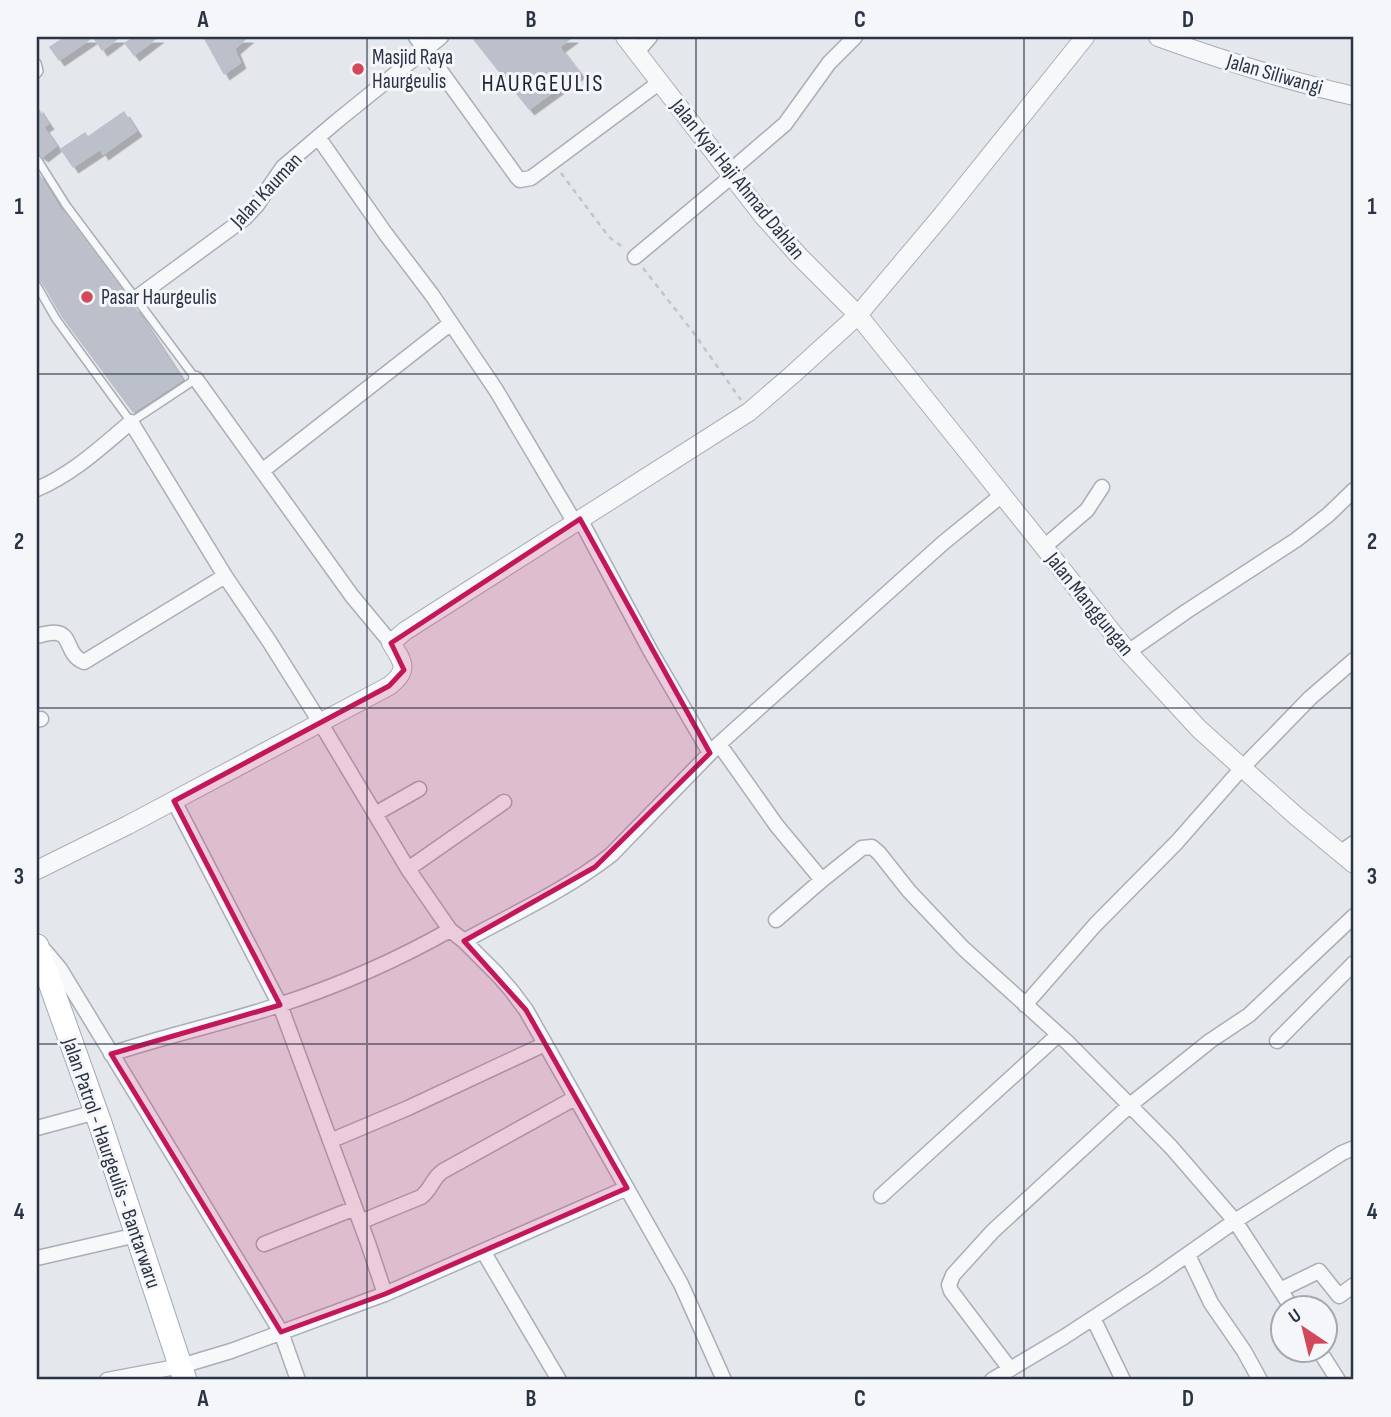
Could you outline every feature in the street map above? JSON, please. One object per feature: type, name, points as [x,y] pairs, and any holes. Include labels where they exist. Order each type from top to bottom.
[{"type":"main road","name":"Jalan Patrol - Haurgeulis - Bantarwaru","points":[[37,944],[183,1373]]},
{"type":"street","points":[[416,37],[517,177],[524,180],[531,178],[660,82]]},
{"type":"street","name":"Jalan Kauman","points":[[136,298],[244,218],[257,205],[283,167],[441,37]]},
{"type":"street","name":"Jalan Kyai Haji Ahmad Dahlan","points":[[625,37],[763,216],[858,315]]},
{"type":"street","points":[[637,52],[650,37]]},
{"type":"street","points":[[635,257],[785,124],[829,63],[855,37]]},
{"type":"street","points":[[391,643],[428,616],[748,412],[792,375],[858,315],[1085,37]]},
{"type":"street","name":"Jalan Siliwangi","points":[[1158,37],[1241,65],[1354,96]]},
{"type":"street","points":[[318,137],[496,390],[578,521],[651,652],[714,749],[822,880]]},
{"type":"street","name":"Jalan Manggungan","points":[[858,315],[1128,652],[1190,720],[1296,816],[1350,853]]},
{"type":"street","points":[[262,471],[451,323]]},
{"type":"street","points":[[37,870],[174,801],[389,686],[403,672],[401,658],[391,643],[352,596],[196,379]]},
{"type":"street","points":[[37,489],[74,469],[131,422],[226,576],[270,641],[408,869],[450,930],[511,990],[545,1044],[681,1284],[723,1380]]},
{"type":"street","points":[[1044,547],[1087,510],[1102,487]]},
{"type":"street","points":[[1128,652],[1296,541],[1354,490]]},
{"type":"street","points":[[464,941],[595,867],[611,855],[714,749],[943,543],[1002,495]]},
{"type":"street","points":[[37,636],[50,632],[61,634],[77,658],[84,662],[226,576]]},
{"type":"street","points":[[1025,1005],[1095,925],[1177,842],[1242,768],[1310,698],[1354,660]]},
{"type":"street","points":[[375,814],[419,789]]},
{"type":"street","points":[[174,801],[280,1005],[385,1294]]},
{"type":"street","points":[[408,869],[504,802]]},
{"type":"street","points":[[776,920],[862,848],[872,847],[963,948],[1058,1035],[1171,1146],[1235,1221],[1283,1294]]},
{"type":"street","points":[[1010,1369],[951,1291],[950,1280],[993,1231],[1130,1105],[1210,1041],[1249,1015],[1354,916]]},
{"type":"street","points":[[111,1054],[280,1005],[334,986],[450,930]]},
{"type":"street","points":[[37,944],[60,969],[281,1332],[298,1380]]},
{"type":"street","points":[[1277,1041],[1354,963]]},
{"type":"street","points":[[881,1196],[1058,1035]]},
{"type":"street","points":[[330,1141],[545,1044]]},
{"type":"street","points":[[264,1244],[421,1197],[435,1177],[443,1171],[575,1098]]},
{"type":"street","points":[[37,1128],[96,1112]]},
{"type":"street","points":[[992,1380],[1093,1318],[1235,1221],[1354,1148]]},
{"type":"street","points":[[107,1380],[183,1373],[231,1351],[385,1294],[627,1188]]},
{"type":"street","points":[[37,1258],[137,1236]]},
{"type":"street","points":[[483,1251],[559,1380]]},
{"type":"street","points":[[1188,1255],[1211,1303],[1260,1380]]},
{"type":"street","points":[[1280,1290],[1319,1270],[1339,1296],[1354,1286]]},
{"type":"street","points":[[1093,1318],[1123,1380]]},
{"type":"street","points":[[1328,1364],[1338,1380]]},
{"type":"lane","points":[[37,63],[37,74]]},
{"type":"lane","points":[[37,159],[66,205],[196,379],[131,422],[56,319],[37,286]]},
{"type":"path","points":[[552,162],[609,237],[635,257],[693,332],[748,412]]},
{"type":"highlighted area","points":[[580,519],[710,753],[595,867],[464,941],[526,1010],[627,1188],[385,1294],[281,1332],[111,1054],[280,1005],[174,801],[389,686],[404,670],[391,643]]},
{"type":"building","points":[[64,37],[121,37],[102,51],[93,38],[59,61],[49,47]]},
{"type":"building","points":[[133,37],[159,37],[134,56],[124,43]]},
{"type":"building","points":[[203,37],[249,37],[235,49],[241,63],[224,75]]},
{"type":"building","points":[[471,37],[574,37],[560,47],[580,73],[529,110]]},
{"type":"building","points":[[37,106],[49,124],[44,127],[57,146],[43,157],[37,153]]},
{"type":"building","points":[[124,111],[137,131],[103,155],[100,150],[73,168],[60,149],[85,132],[88,136]]},
{"type":"building","name":"Pasar Haurgeulis","points":[[37,170],[61,209],[127,297],[128,303],[135,307],[183,380],[133,413],[61,316],[42,283],[37,280]]},
{"type":"place","name":"Masjid Raya Haurgeulis","points":[[358,69]]},
{"type":"place","name":"Pasar Haurgeulis","points":[[87,297]]},
{"type":"district","name":"HAURGEULIS","points":[[543,83]]}]
